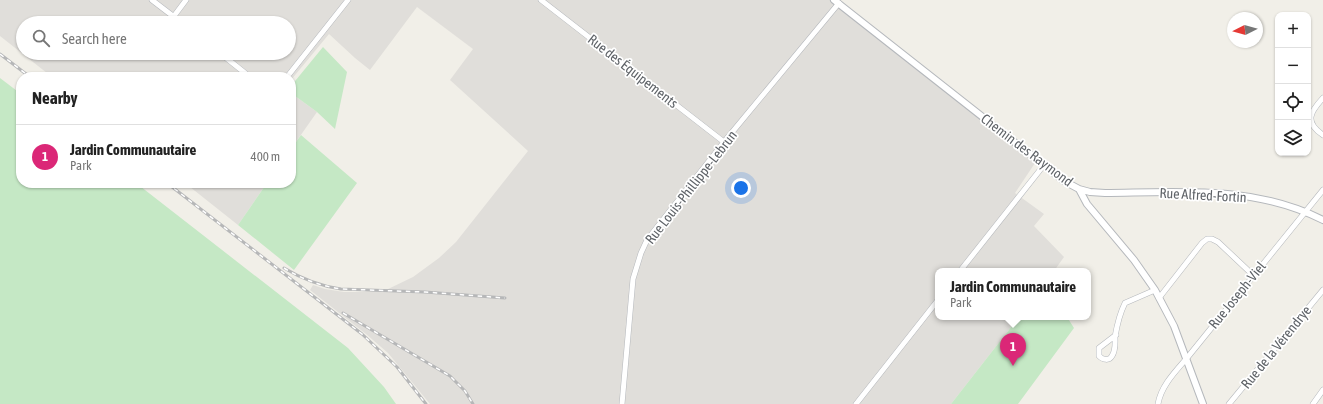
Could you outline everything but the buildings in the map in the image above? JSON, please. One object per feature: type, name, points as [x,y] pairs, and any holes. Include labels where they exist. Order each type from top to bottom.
[{"type":"street","points":[[152,0],[174,16],[186,0]]},
{"type":"street","points":[[291,72],[348,0]]},
{"type":"street","name":"Rue des Équipements","points":[[541,0],[724,142]]},
{"type":"street","name":"Rue Louis-Phillippe-Lebrun","points":[[622,404],[633,279],[641,253],[647,240],[837,2]]},
{"type":"street","name":"Chemin des Raymond","points":[[837,2],[1064,181],[1079,189],[1087,204],[1134,260],[1155,290],[1174,326],[1203,404]]},
{"type":"street","points":[[229,60],[244,72]]},
{"type":"street","points":[[1323,98],[1313,110],[1310,122],[1314,128],[1323,135]]},
{"type":"street","points":[[962,268],[1044,165]]},
{"type":"street","name":"Rue Alfred-Fortin","points":[[1079,189],[1090,192],[1105,193],[1220,193],[1271,200],[1306,212],[1323,220]]},
{"type":"street","name":"Rue Joseph-Viel","points":[[1158,404],[1159,397],[1170,377],[1323,190]]},
{"type":"street","points":[[1159,298],[1202,243],[1207,239],[1212,239],[1218,242],[1253,275]]},
{"type":"street","points":[[1116,335],[1099,348],[1099,356],[1110,359],[1113,355],[1121,314],[1126,303],[1155,290]]},
{"type":"street","name":"Rue de la Vérendrye","points":[[1229,404],[1323,290]]},
{"type":"street","points":[[856,404],[935,304]]},
{"type":"street","points":[[1313,404],[1323,390]]},
{"type":"shaded area","points":[[0,0],[834,0],[1037,160],[1015,193],[1044,214],[1034,226],[1064,257],[1056,268],[935,268],[935,320],[1017,320],[951,404],[430,404],[388,353],[310,290],[313,285],[325,289],[344,292],[386,290],[413,277],[439,258],[456,242],[528,151],[450,80],[473,49],[417,7],[370,70],[329,34],[296,74],[296,72],[46,72],[30,60],[296,60],[296,16],[16,16],[16,49],[0,36]]},
{"type":"shaded area","points":[[296,97],[317,112],[296,142]]},
{"type":"shaded area","points":[[191,188],[264,188],[238,225]]},
{"type":"green space","points":[[323,47],[347,72],[335,129],[317,112],[296,97],[296,80]]},
{"type":"green space","points":[[0,78],[16,90],[16,188],[142,188],[348,348],[384,387],[396,404],[0,404]]},
{"type":"green space","points":[[301,135],[357,183],[294,270],[238,225],[264,188],[296,188],[296,142]]},
{"type":"green space","points":[[1017,320],[1069,320],[1074,328],[1018,404],[951,404]]},
{"type":"railway","points":[[0,54],[23,72]]},
{"type":"railway","points":[[173,188],[362,334],[397,367],[426,404]]},
{"type":"railway","points":[[284,268],[311,282],[341,289],[425,292],[505,298]]},
{"type":"railway","points":[[343,313],[450,376],[465,391],[473,404]]},
{"type":"place","name":"Jardin Communautaire","points":[[1013,366]]}]
